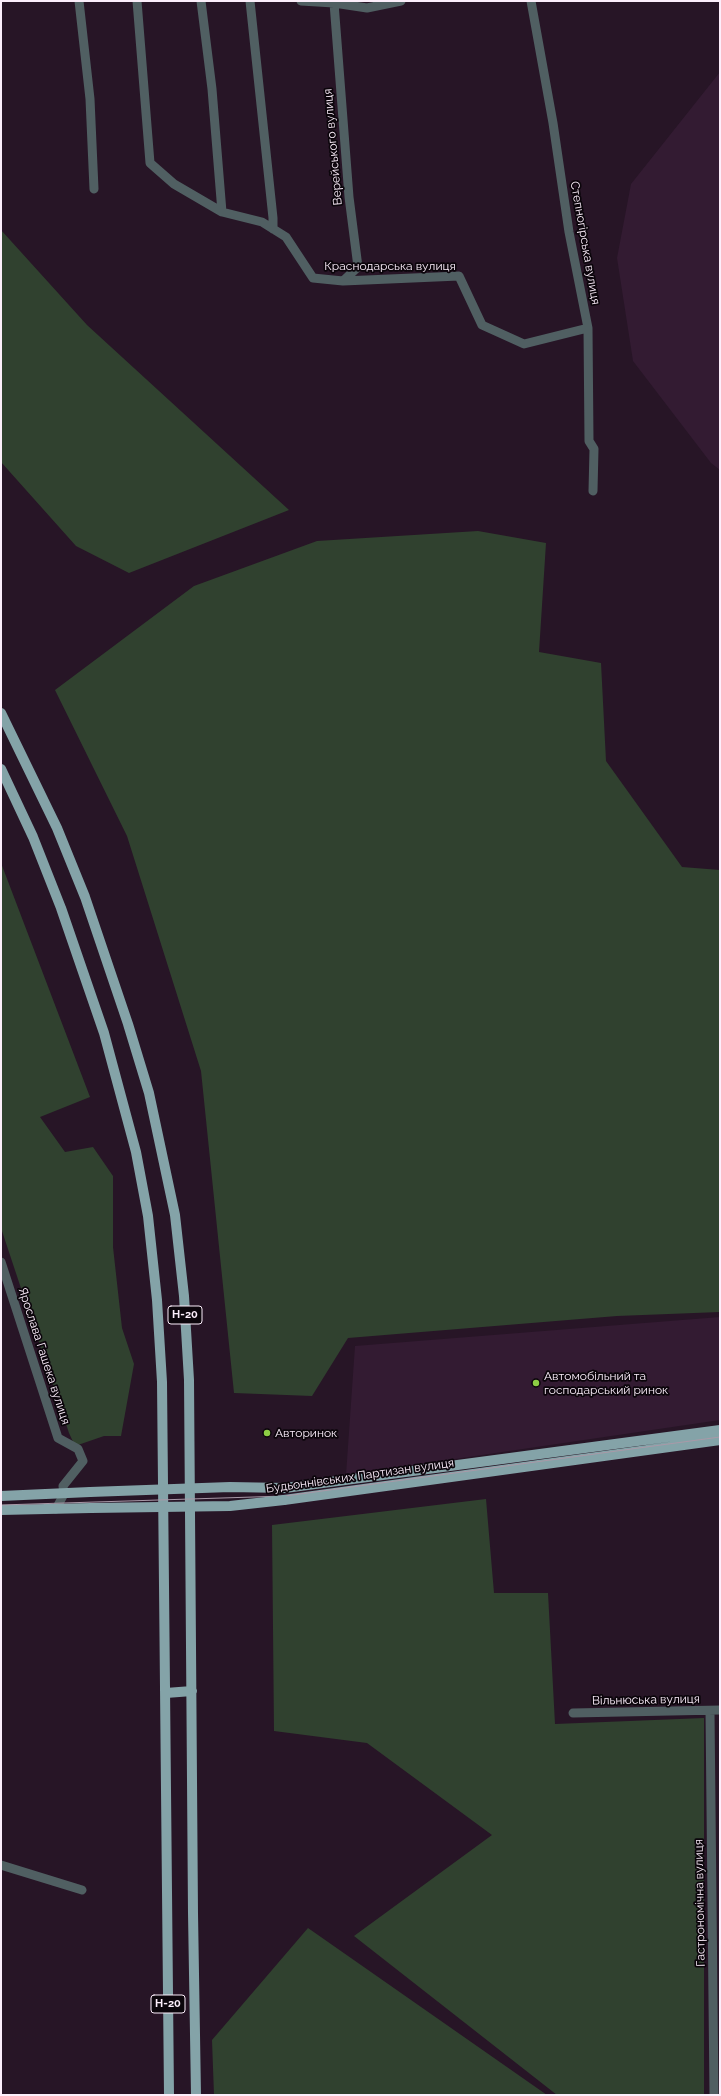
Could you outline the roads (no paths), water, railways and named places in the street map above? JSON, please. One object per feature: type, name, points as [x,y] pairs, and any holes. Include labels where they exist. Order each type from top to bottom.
[{"type":"main road","name":"Н-20","points":[[1,713],[57,828],[85,897],[128,1024],[149,1092],[172,1200],[184,1296],[189,1380],[192,1691],[192,1905],[196,2095]]},
{"type":"main road","name":"Н-20","points":[[1,769],[33,837],[63,915],[104,1032],[136,1152],[148,1216],[157,1300],[161,1360],[166,1693],[169,2095]]},
{"type":"main road","name":"Будьоннівських Партизан вулиця","points":[[1,1496],[230,1487],[285,1488],[720,1430]]},
{"type":"main road","name":"Будьоннівських Партизан вулиця","points":[[1,1510],[230,1506],[284,1500],[720,1440]]},
{"type":"main road","points":[[166,1693],[192,1691]]},
{"type":"street","points":[[79,1],[90,99],[94,188]]},
{"type":"street","name":"Краснодарська вулиця","points":[[137,1],[150,163],[174,184],[222,212],[262,222],[273,228],[286,237],[313,278],[343,281],[459,276],[482,325],[524,344],[588,328]]},
{"type":"street","points":[[201,1],[212,89],[222,212]]},
{"type":"street","points":[[250,1],[273,228]]},
{"type":"street","points":[[301,1],[334,3],[368,8],[401,1]]},
{"type":"street","name":"Степногірська вулиця","points":[[531,1],[553,123],[569,232],[588,328],[589,441],[594,449],[593,490]]},
{"type":"street","name":"Верейського вулиця","points":[[334,3],[349,197],[358,267],[343,281]]},
{"type":"street","name":"Ярослава Гашека вулиця","points":[[1,1262],[58,1438],[78,1449],[83,1461],[64,1486],[64,1494],[56,1508]]},
{"type":"street","name":"Вільнюська вулиця","points":[[573,1713],[720,1710]]},
{"type":"street","name":"Гастрономічна вулиця","points":[[710,1711],[716,2020],[714,2095]]},
{"type":"street","points":[[1,1865],[82,1890]]},
{"type":"tram line","points":[[1,1505],[285,1496],[720,1437]]},
{"type":"place","name":"Автомобільний та господарський ринок","points":[[536,1383]]},
{"type":"place","name":"Авторинок","points":[[267,1433]]}]
